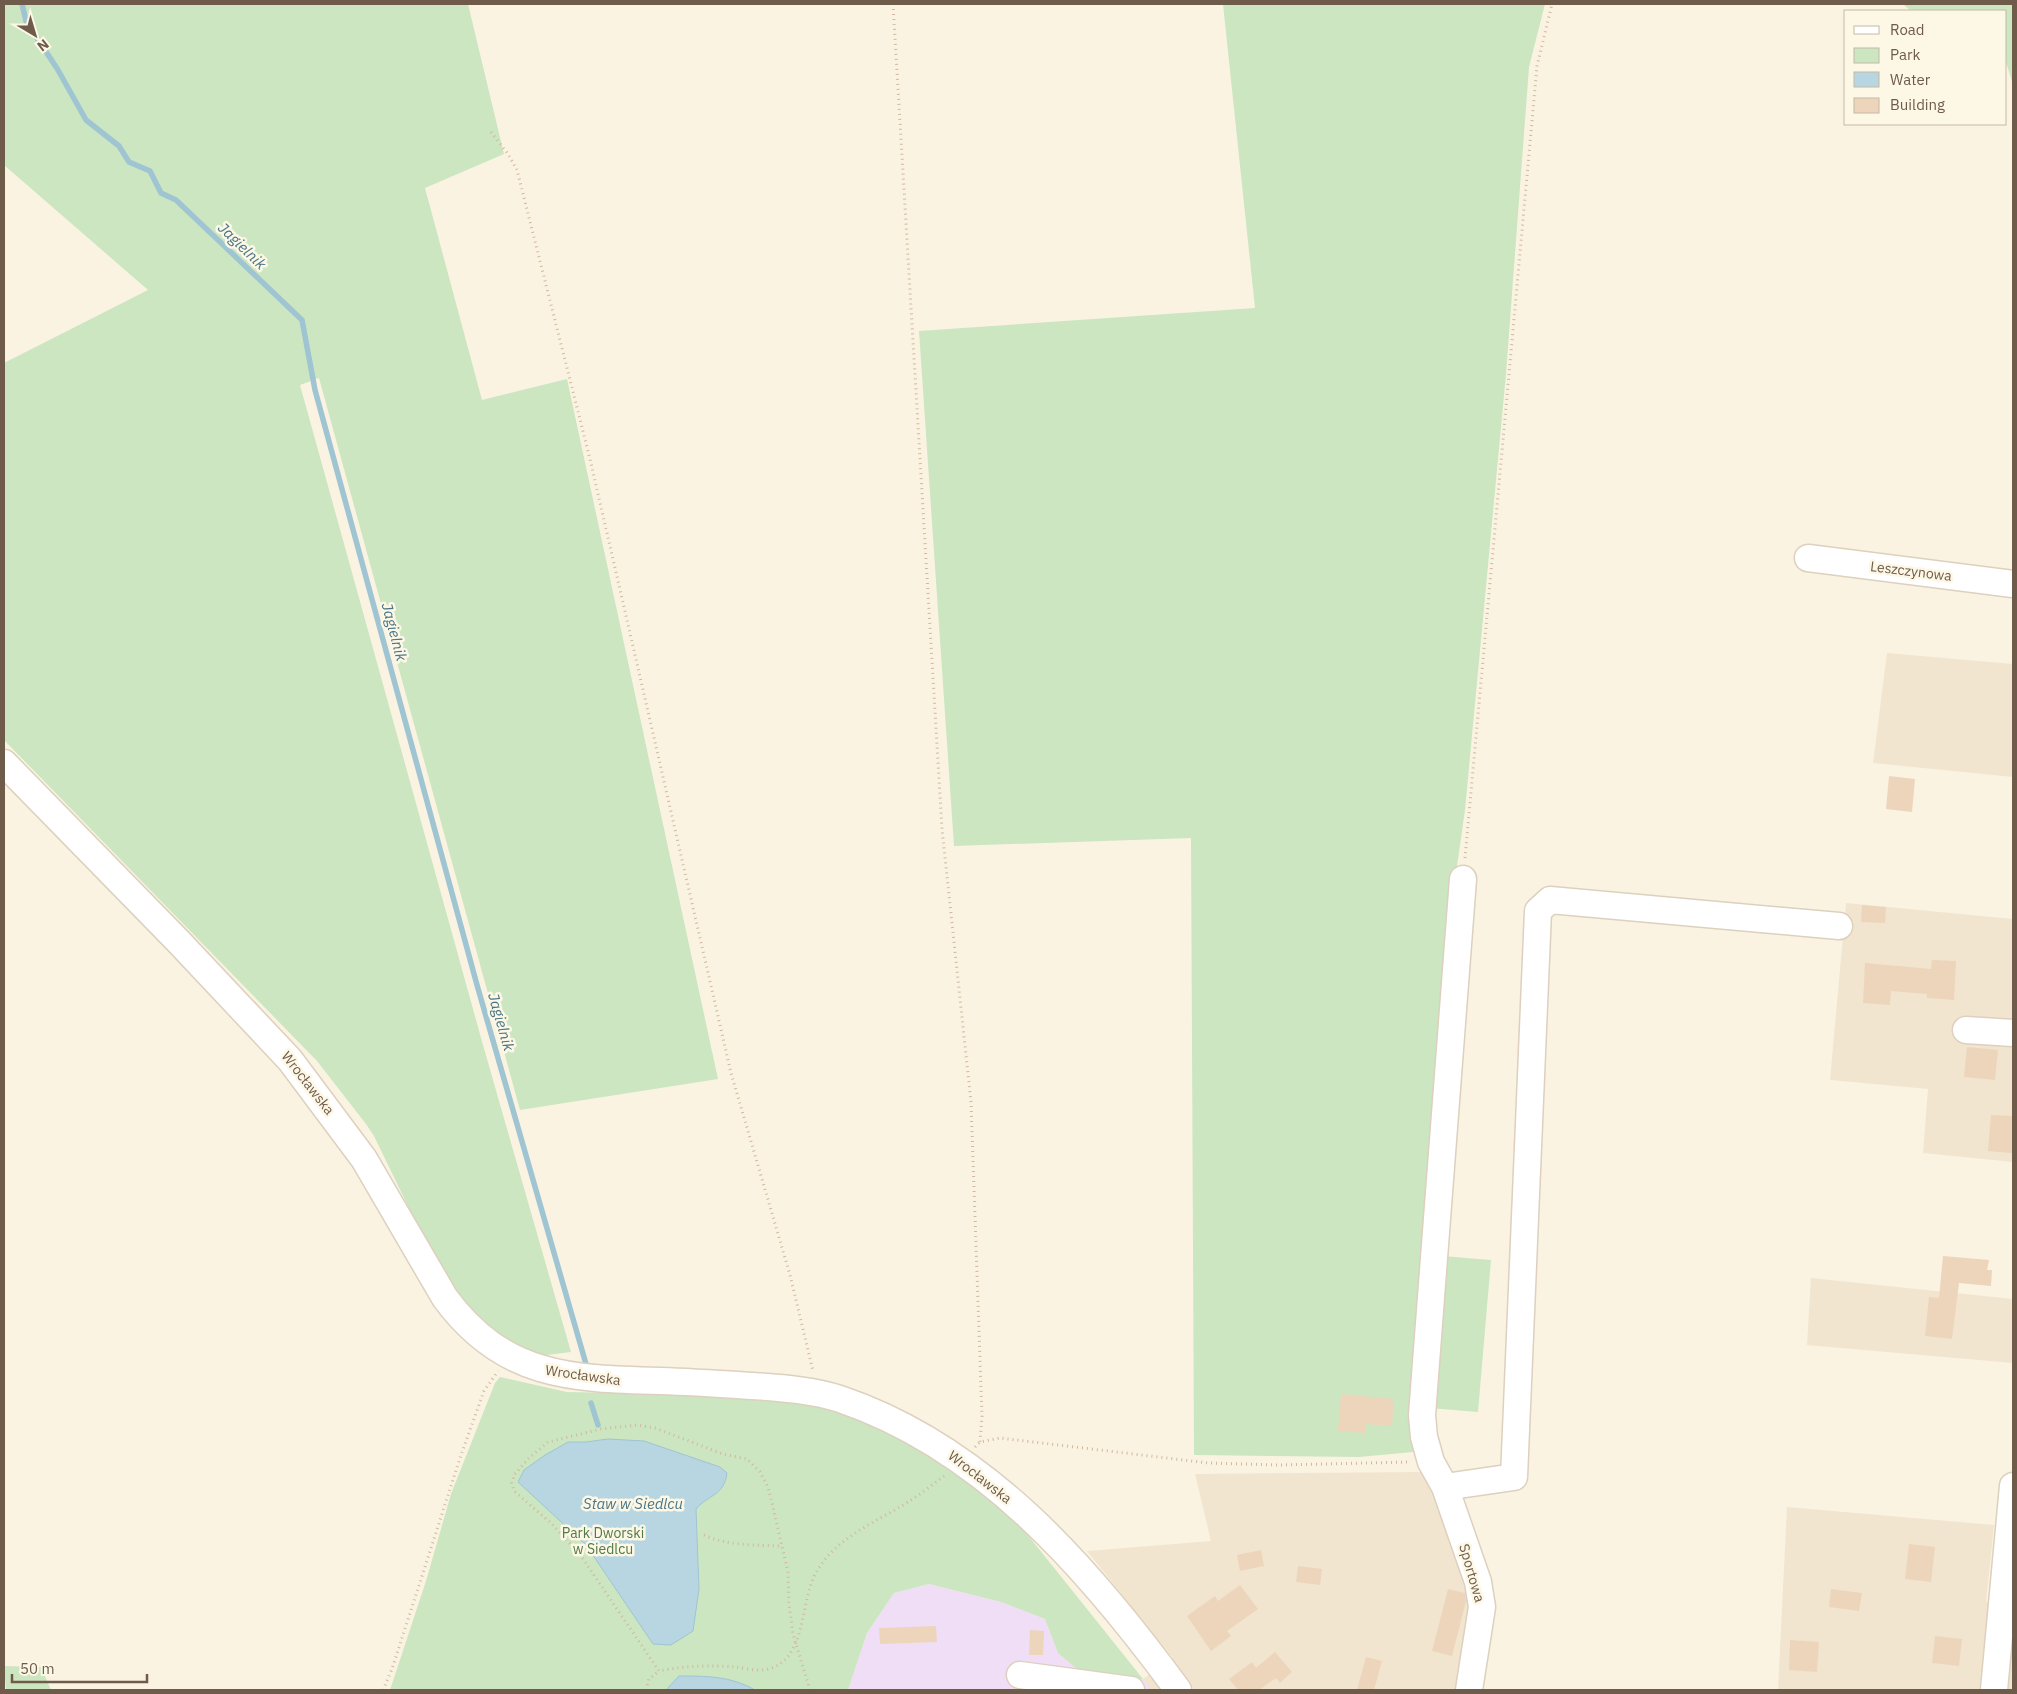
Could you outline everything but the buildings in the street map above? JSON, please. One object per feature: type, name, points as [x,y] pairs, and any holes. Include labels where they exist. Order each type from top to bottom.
[{"type":"street","name":"Leszczynowa","points":[[1808,558],[2013,584]]},
{"type":"street","name":"Wrocławska","points":[[4,763],[290,1060],[364,1159],[451,1306],[480,1337],[508,1356],[540,1369],[590,1378],[782,1388],[837,1398],[881,1415],[922,1436],[962,1462],[987,1480],[1036,1523],[1078,1565],[1146,1647],[1178,1690]]},
{"type":"street","name":"Sportowa","points":[[1463,879],[1422,1415],[1424,1436],[1430,1462],[1445,1487],[1478,1582],[1482,1607],[1469,1690]]},
{"type":"street","points":[[1445,1487],[1514,1477],[1538,911],[1550,900],[1839,926]]},
{"type":"street","points":[[1966,1030],[2013,1033]]},
{"type":"street","points":[[1994,1690],[2013,1486]]},
{"type":"street","points":[[1020,1675],[1131,1690]]},
{"type":"path","points":[[893,4],[942,829],[971,1102],[982,1416],[980,1442]]},
{"type":"path","points":[[1463,879],[1537,66],[1552,4]]},
{"type":"path","points":[[491,132],[508,154],[517,170],[522,189],[590,459],[731,1073],[790,1274],[810,1356],[816,1394]]},
{"type":"path","points":[[383,1690],[392,1669],[461,1455],[484,1391],[508,1356]]},
{"type":"path","points":[[658,1672],[580,1556],[552,1524],[514,1491],[512,1482],[514,1475],[528,1459],[548,1442],[601,1429],[637,1425],[655,1428],[723,1454],[747,1459],[760,1472],[768,1487],[788,1572],[789,1604],[796,1644],[810,1690]]},
{"type":"path","points":[[646,1690],[649,1679],[658,1672],[690,1667],[768,1669],[786,1660],[796,1644],[809,1586],[818,1570],[834,1549],[865,1526],[901,1506],[962,1462],[980,1442],[1000,1438],[1208,1463],[1288,1465],[1430,1462]]},
{"type":"path","points":[[704,1535],[713,1540],[730,1543],[782,1546]]},
{"type":"shaded area","points":[[1887,653],[2013,664],[2013,777],[1873,763]]},
{"type":"shaded area","points":[[1846,903],[2013,919],[2013,1162],[1923,1153],[1928,1089],[1830,1080]]},
{"type":"shaded area","points":[[1811,1278],[2013,1299],[2013,1363],[1807,1345]]},
{"type":"shaded area","points":[[1423,1472],[1458,1537],[1477,1607],[1461,1690],[848,1690],[1045,1619],[1058,1653],[1089,1679],[1143,1679],[1173,1658],[1087,1551],[1211,1541],[1195,1474]]},
{"type":"shaded area","points":[[1787,1507],[1994,1525],[1986,1602],[2013,1603],[2013,1690],[1778,1690]]},
{"type":"shaded area","points":[[929,1584],[1001,1602],[1045,1619],[1058,1653],[1089,1679],[1143,1679],[1151,1690],[848,1690],[867,1633],[894,1593]]},
{"type":"green space","points":[[4,4],[468,4],[504,154],[425,188],[482,400],[567,379],[718,1079],[520,1110],[319,378],[300,385],[483,1045],[571,1352],[539,1356],[497,1338],[459,1300],[435,1262],[374,1136],[317,1061],[4,740],[4,363],[148,290],[4,165]]},
{"type":"green space","points":[[1223,4],[1545,4],[1529,67],[1506,374],[1465,810],[1452,901],[1413,1452],[1359,1457],[1194,1455],[1191,838],[954,846],[919,331],[1255,308]]},
{"type":"green space","points":[[1903,4],[2013,4],[2013,85],[2007,65],[2007,10],[1910,10]]},
{"type":"green space","points":[[1442,1256],[1491,1260],[1478,1412],[1429,1408]]},
{"type":"green space","name":"Park Dworski w Siedlcu","points":[[500,1377],[567,1392],[772,1396],[836,1408],[899,1433],[1011,1514],[1143,1679],[1089,1679],[1058,1653],[1045,1619],[1001,1602],[929,1584],[894,1593],[867,1633],[848,1690],[390,1690],[426,1581],[451,1494],[495,1383]]},
{"type":"green space","points":[[4,1666],[41,1667],[51,1690],[6,1690]]},
{"type":"water","name":"Staw w Siedlcu","points":[[608,1439],[644,1441],[720,1467],[727,1473],[723,1486],[719,1491],[696,1509],[699,1589],[693,1631],[671,1645],[653,1644],[586,1545],[518,1482],[524,1470],[568,1442]]},
{"type":"water","points":[[679,1676],[728,1679],[755,1690],[666,1690]]},
{"type":"waterway","name":"Jagielnik","points":[[22,4],[26,21],[58,70],[86,120],[119,146],[129,162],[150,171],[161,193],[176,200],[302,320],[315,390],[477,985],[586,1364]]},
{"type":"waterway","name":"Jagielnik","points":[[591,1403],[598,1425]]}]
